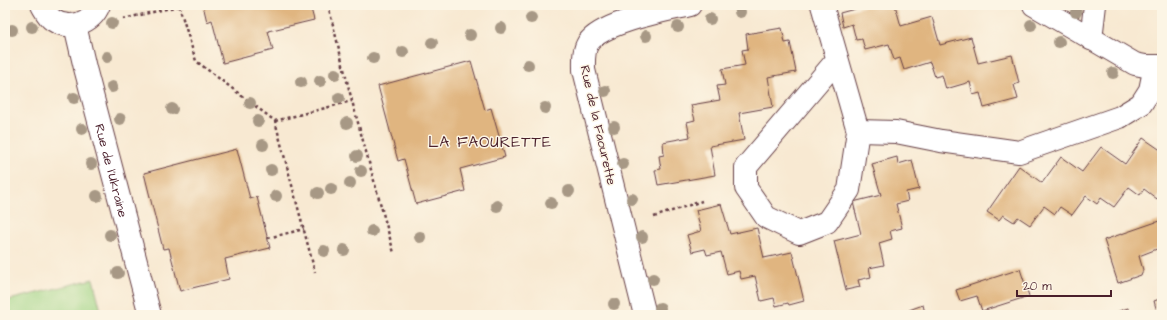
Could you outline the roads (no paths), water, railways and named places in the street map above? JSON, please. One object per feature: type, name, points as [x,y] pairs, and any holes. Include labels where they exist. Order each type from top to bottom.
[{"type":"street","points":[[42,5],[51,19],[62,25],[75,25],[92,17],[99,5]]},
{"type":"street","name":"Rue de la Faourette","points":[[645,315],[584,70],[584,56],[588,43],[596,34],[615,24],[690,5]]},
{"type":"street","points":[[822,5],[858,131],[849,190],[827,222],[799,233],[766,217],[746,188],[746,168],[837,60]]},
{"type":"street","points":[[858,131],[896,132],[941,141],[1018,152],[1120,117],[1141,104],[1150,90],[1158,66],[1135,64],[1034,5]]},
{"type":"street","points":[[1091,39],[1095,5]]},
{"type":"street","name":"Rue de l'Ukraine","points":[[75,25],[150,315]]},
{"type":"district","name":"LA FAOURETTE","points":[[490,142]]}]
